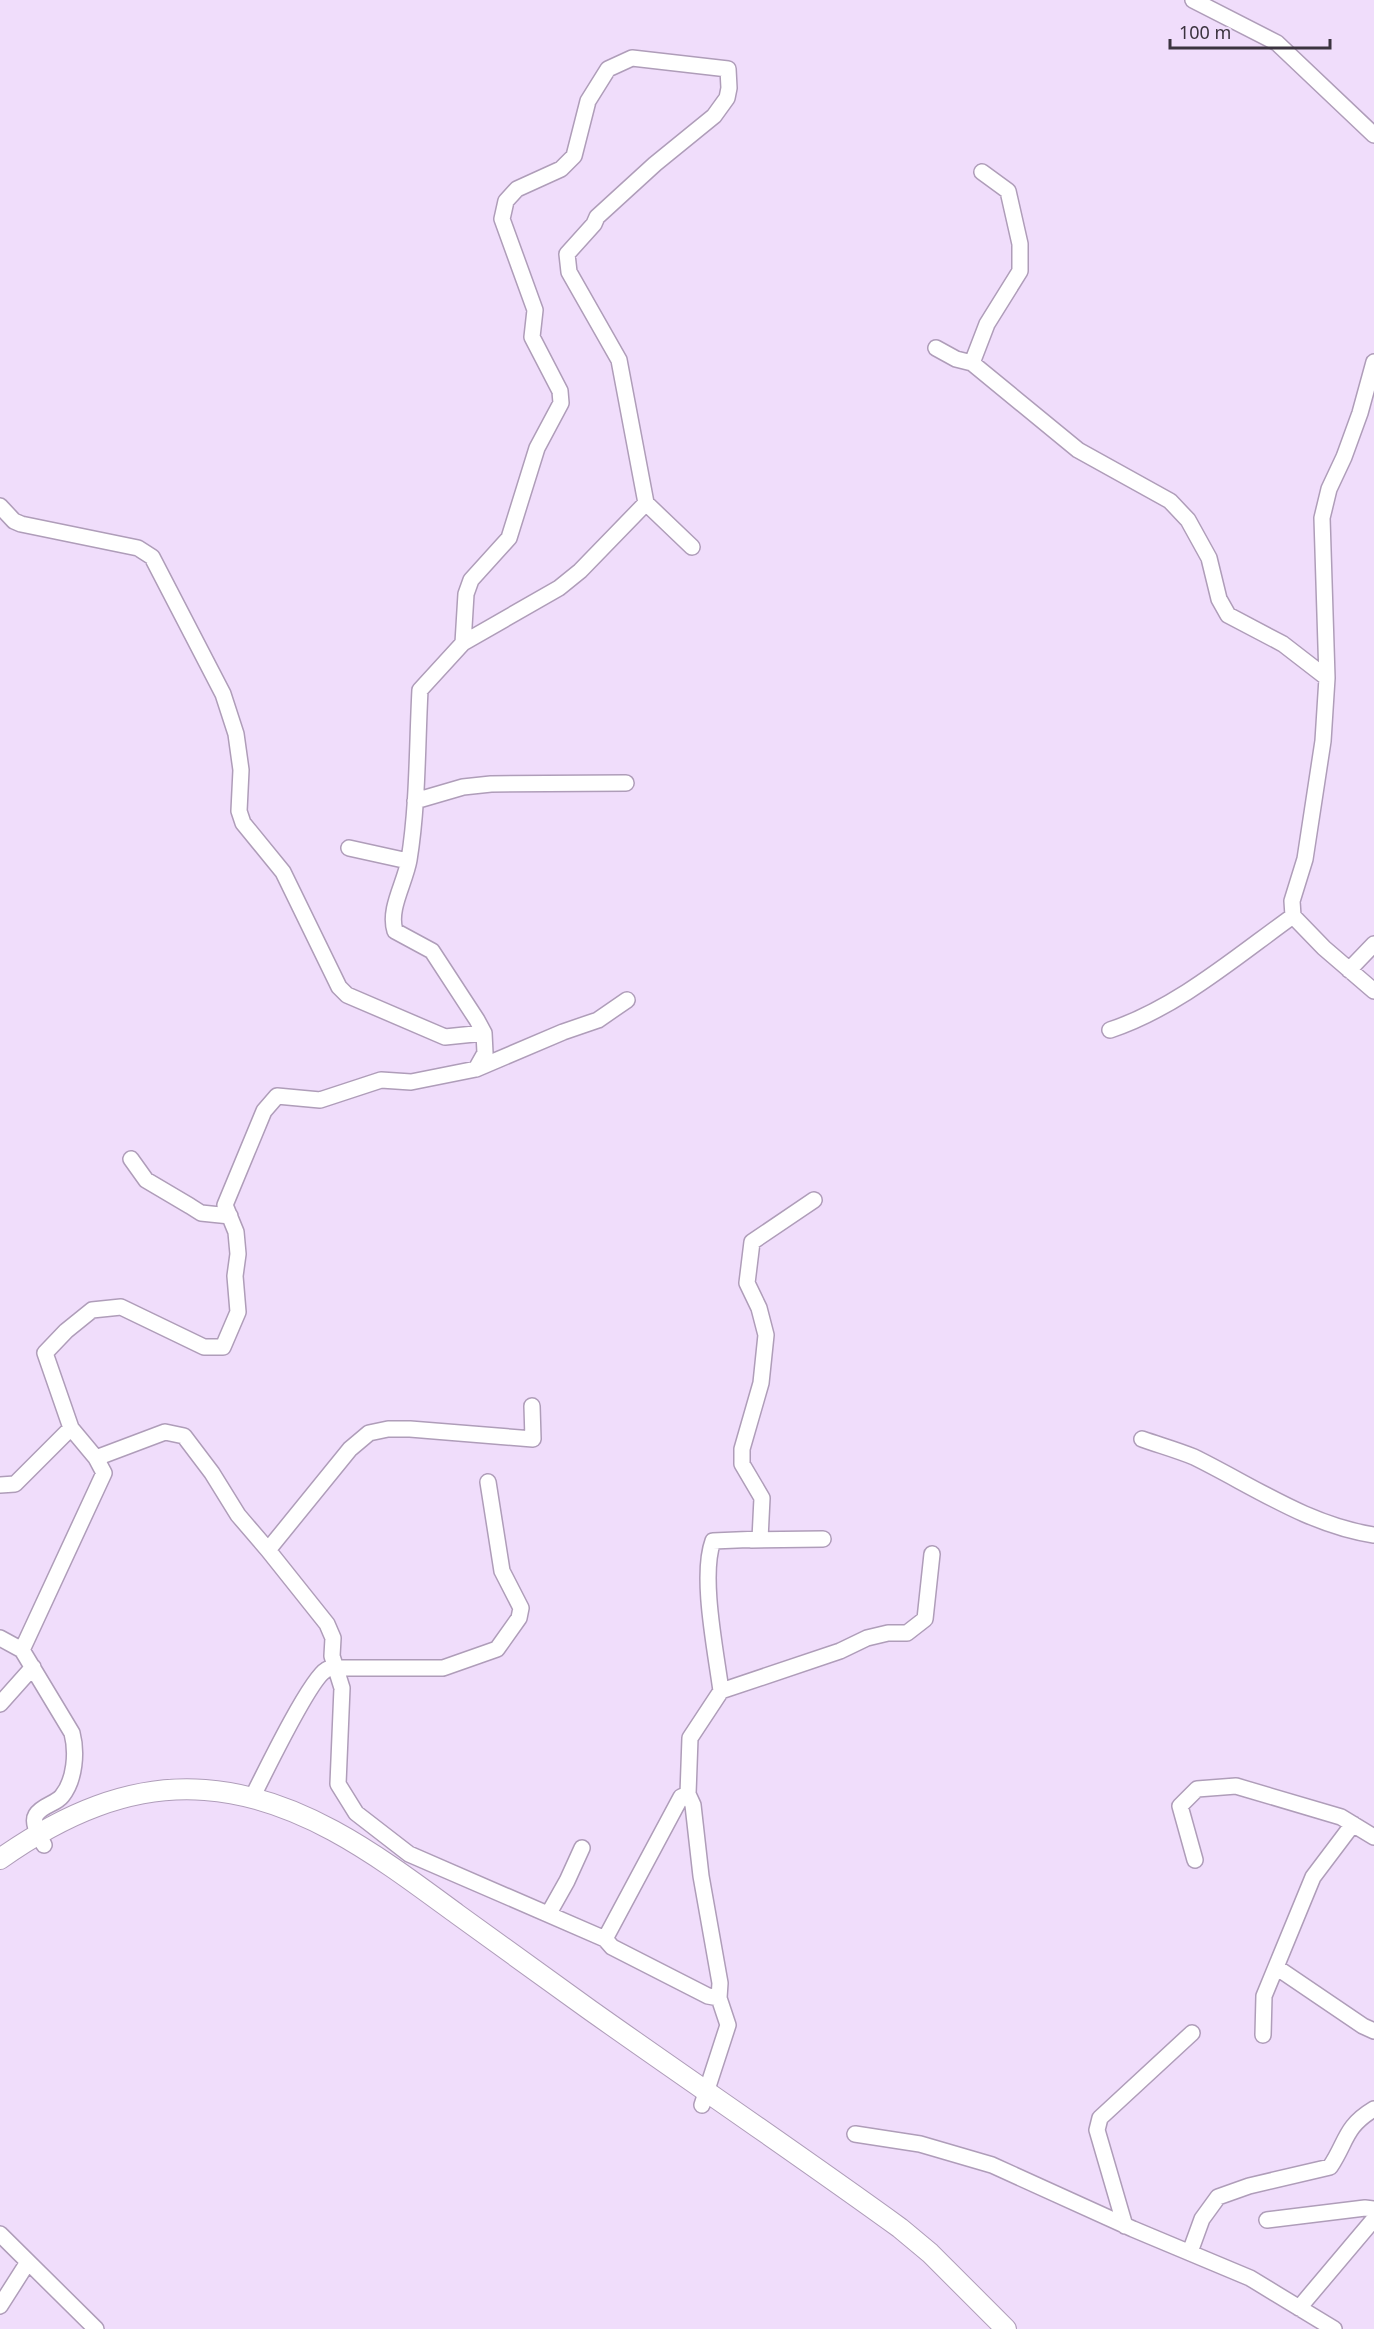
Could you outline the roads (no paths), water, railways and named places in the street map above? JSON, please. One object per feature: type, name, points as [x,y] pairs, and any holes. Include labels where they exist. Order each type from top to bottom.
[{"type":"main road","points":[[0,1874],[41,1839],[92,1807],[158,1791],[207,1790],[252,1798],[280,1805],[321,1823],[374,1856],[895,2241],[925,2266],[986,2329]]},
{"type":"main road","points":[[0,1859],[41,1839],[99,1818],[164,1803],[196,1802],[230,1805],[283,1820],[342,1850],[374,1870],[704,2099],[900,2229],[930,2253],[1006,2329]]},
{"type":"street","points":[[1193,0],[1277,43],[1374,135]]},
{"type":"street","points":[[463,643],[466,594],[471,580],[509,538],[537,448],[561,403],[560,391],[532,337],[535,310],[502,219],[506,201],[517,189],[561,169],[574,156],[588,101],[608,69],[632,58],[728,69],[727,98],[714,116],[597,217],[594,224],[567,254],[569,272],[619,360],[646,502],[692,547]]},
{"type":"street","points":[[972,363],[987,324],[1020,271],[1020,244],[1008,191],[982,172]]},
{"type":"street","points":[[936,348],[956,359],[972,363],[1078,450],[1170,501],[1188,520],[1209,558],[1219,599],[1228,615],[1283,644],[1327,678]]},
{"type":"street","points":[[1374,362],[1360,413],[1344,457],[1329,489],[1322,518],[1327,678],[1323,741],[1305,859],[1292,901],[1293,916],[1374,991]]},
{"type":"street","points":[[476,1070],[485,1053],[484,1033],[432,951],[395,931],[392,920],[408,861],[415,801],[420,690],[463,643],[559,588],[580,570],[646,502]]},
{"type":"street","points":[[0,506],[14,521],[21,524],[138,548],[152,557],[223,694],[236,734],[241,770],[240,811],[243,823],[283,872],[339,987],[347,996],[446,1038],[484,1033]]},
{"type":"street","points":[[415,801],[463,787],[491,784],[626,783]]},
{"type":"street","points":[[349,848],[408,861]]},
{"type":"street","points":[[1110,1030],[1132,1023],[1174,1000],[1293,916]]},
{"type":"street","points":[[1349,970],[1374,944]]},
{"type":"street","points":[[22,1650],[104,1473],[96,1458],[71,1428],[45,1353],[66,1331],[92,1310],[121,1307],[204,1347],[223,1347],[238,1312],[235,1276],[238,1254],[236,1232],[225,1205],[264,1111],[277,1096],[320,1100],[381,1080],[411,1082],[476,1070],[563,1032],[598,1020],[627,1000]]},
{"type":"street","points":[[131,1160],[146,1180],[201,1213],[230,1216]]},
{"type":"street","points":[[760,1539],[762,1498],[742,1464],[742,1449],[760,1383],[766,1335],[759,1308],[747,1283],[752,1242],[814,1200]]},
{"type":"street","points":[[268,1550],[350,1449],[369,1433],[388,1429],[410,1429],[533,1439],[532,1406]]},
{"type":"street","points":[[0,1485],[15,1484],[71,1428]]},
{"type":"street","points":[[96,1458],[165,1432],[184,1436],[212,1473],[238,1515],[327,1624],[333,1638],[332,1656],[342,1688],[338,1784],[356,1813],[409,1854],[605,1939],[612,1947],[708,1996],[718,1998]]},
{"type":"street","points":[[1142,1439],[1191,1456],[1303,1514],[1356,1532],[1374,1535]]},
{"type":"street","points":[[252,1798],[282,1739],[325,1670],[335,1668],[443,1668],[497,1649],[519,1618],[520,1608],[502,1571],[488,1482]]},
{"type":"street","points":[[721,1691],[711,1617],[708,1555],[713,1541],[823,1539]]},
{"type":"street","points":[[704,2099],[728,2025],[718,1998],[720,1983],[701,1875],[693,1805],[688,1794],[690,1738],[721,1691],[840,1651],[867,1638],[888,1633],[908,1633],[925,1618],[932,1554]]},
{"type":"street","points":[[0,1638],[22,1650],[72,1733],[76,1747],[71,1778],[62,1797],[36,1815],[34,1821],[41,1839]]},
{"type":"street","points":[[0,1704],[33,1667]]},
{"type":"street","points":[[1194,1860],[1180,1806],[1197,1789],[1236,1786],[1341,1817],[1374,1837]]},
{"type":"street","points":[[605,1939],[681,1797],[688,1794]]},
{"type":"street","points":[[1263,2035],[1264,1996],[1313,1877],[1353,1824]]},
{"type":"street","points":[[549,1913],[582,1848]]},
{"type":"street","points":[[1276,1967],[1363,2026],[1374,2031]]},
{"type":"street","points":[[1125,2226],[1097,2130],[1100,2118],[1192,2033]]},
{"type":"street","points":[[1190,2252],[1202,2219],[1218,2197],[1249,2186],[1330,2168],[1344,2139],[1360,2118],[1374,2109]]},
{"type":"street","points":[[855,2134],[920,2144],[992,2165],[1125,2226],[1250,2278],[1334,2329]]},
{"type":"street","points":[[1267,2220],[1365,2208],[1374,2209]]},
{"type":"street","points":[[1299,2308],[1374,2219]]},
{"type":"street","points":[[0,2234],[96,2329]]},
{"type":"street","points":[[0,2306],[28,2262]]}]
